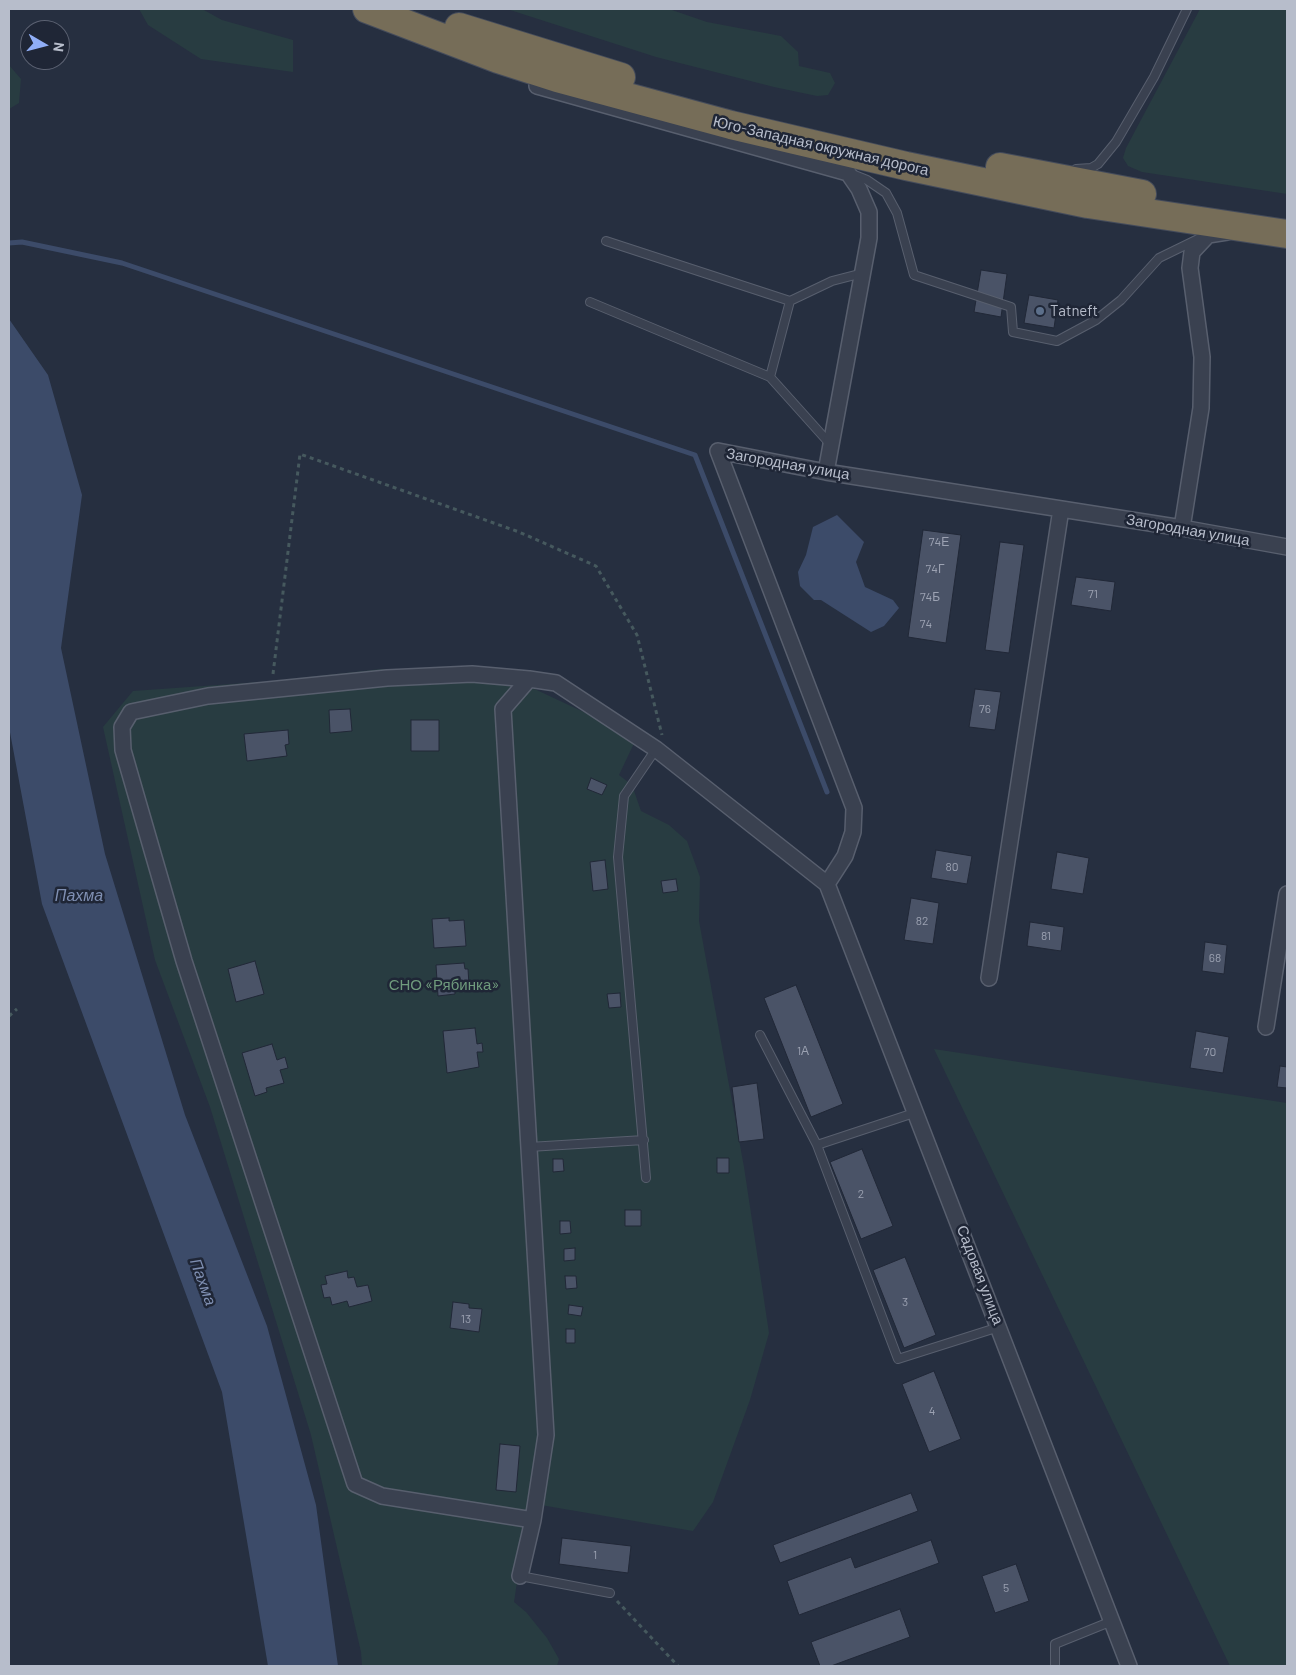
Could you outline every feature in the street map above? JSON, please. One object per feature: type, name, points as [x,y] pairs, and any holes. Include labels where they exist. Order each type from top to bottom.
[{"type":"highway","name":"Юго-Западная окружная дорога","points":[[367,9],[498,59],[557,78],[739,128],[1045,195],[1287,234]]},
{"type":"highway","name":"Юго-Западная окружная дорога","points":[[394,9],[506,40],[645,84],[753,113],[920,152],[1173,199],[1287,215]]},
{"type":"street","points":[[426,31],[510,77],[580,99],[848,173],[859,189],[869,212],[869,238],[826,472]]},
{"type":"street","points":[[1182,528],[1202,408],[1202,357],[1190,268],[1192,252],[1208,234],[1250,229]]},
{"type":"street","name":"Загородная улица","points":[[827,884],[845,856],[853,832],[854,808],[718,451],[826,472],[1182,528],[1287,547]]},
{"type":"street","points":[[990,978],[1062,509]]},
{"type":"street","points":[[533,1520],[382,1496],[355,1484],[184,961],[123,750],[122,727],[132,712],[208,696],[274,689],[387,678],[472,674],[556,683],[662,753],[827,884]]},
{"type":"street","points":[[520,1576],[533,1520],[546,1435],[503,708],[529,679]]},
{"type":"street","name":"Садовая улица","points":[[827,884],[917,1112],[1129,1666]]},
{"type":"street","points":[[1266,1027],[1287,894]]},
{"type":"lane","points":[[1062,168],[1091,168],[1108,154],[1154,76],[1187,9]]},
{"type":"lane","points":[[1008,169],[1043,166]]},
{"type":"lane","points":[[848,173],[867,180],[886,193],[897,214],[914,275],[1011,307],[1013,332],[1057,341],[1096,320],[1121,300],[1159,258],[1208,234]]},
{"type":"lane","points":[[606,241],[790,302],[832,281],[863,273]]},
{"type":"lane","points":[[590,302],[770,377],[831,445]]},
{"type":"lane","points":[[770,377],[790,302]]},
{"type":"lane","points":[[646,1178],[618,857],[624,796],[662,753]]},
{"type":"lane","points":[[760,1035],[817,1145],[898,1359],[999,1326]]},
{"type":"lane","points":[[817,1145],[917,1112]]},
{"type":"lane","points":[[529,1147],[644,1140]]},
{"type":"lane","points":[[520,1576],[610,1593]]},
{"type":"lane","points":[[1055,1666],[1055,1644],[1112,1621]]},
{"type":"path","points":[[274,689],[272,680],[300,454],[519,532],[596,566],[637,635],[662,753]]},
{"type":"path","points":[[9,1016],[17,1009]]},
{"type":"path","points":[[610,1593],[678,1666]]},
{"type":"green space","points":[[139,9],[202,9],[222,20],[293,40],[293,72],[201,59],[148,25]]},
{"type":"green space","points":[[507,9],[669,9],[707,22],[781,36],[798,52],[799,66],[830,73],[835,83],[828,95],[817,96],[774,87],[656,57]]},
{"type":"green space","points":[[1200,9],[1287,9],[1287,194],[1142,172],[1128,166],[1123,158],[1126,148]]},
{"type":"green space","points":[[9,65],[21,79],[19,103],[9,109]]},
{"type":"green space","name":"СНО «Рябинка»","points":[[381,669],[481,670],[526,685],[637,737],[619,775],[632,785],[641,811],[669,825],[687,841],[700,877],[699,921],[744,1167],[769,1333],[750,1400],[713,1502],[693,1531],[529,1503],[514,1602],[526,1612],[547,1638],[559,1659],[557,1666],[362,1666],[361,1652],[311,1435],[210,1107],[155,960],[103,727],[133,691],[274,681]]},
{"type":"green space","points":[[934,1049],[1287,1103],[1287,1666],[1230,1666]]},
{"type":"water","name":"Пахма","points":[[9,319],[48,375],[82,495],[61,648],[105,854],[185,1115],[267,1326],[316,1505],[338,1666],[268,1666],[222,1392],[42,904],[9,727]]},
{"type":"water","points":[[837,515],[864,542],[856,562],[865,587],[893,600],[899,608],[884,626],[871,632],[821,600],[814,600],[800,586],[798,572],[806,555],[813,527]]},
{"type":"building","points":[[981,270],[1007,274],[1001,317],[974,312]]},
{"type":"building","points":[[1029,295],[1058,300],[1054,328],[1024,323]]},
{"type":"building","points":[[923,530],[961,535],[946,643],[908,637]]},
{"type":"building","points":[[1000,542],[1024,545],[1009,653],[985,650]]},
{"type":"building","points":[[1076,577],[1115,582],[1111,611],[1071,605]]},
{"type":"building","points":[[975,689],[1001,692],[995,730],[969,727]]},
{"type":"building","points":[[350,709],[352,731],[330,733],[329,710]]},
{"type":"building","points":[[411,720],[439,720],[439,751],[411,751]]},
{"type":"building","points":[[288,730],[289,744],[285,745],[287,756],[247,761],[244,734]]},
{"type":"building","points":[[591,778],[607,785],[602,795],[587,789]]},
{"type":"building","points":[[936,850],[972,856],[967,884],[931,878]]},
{"type":"building","points":[[1057,852],[1089,858],[1083,894],[1051,889]]},
{"type":"building","points":[[605,860],[608,889],[593,891],[590,862]]},
{"type":"building","points":[[676,879],[678,891],[663,893],[661,881]]},
{"type":"building","points":[[911,898],[939,903],[933,944],[904,940]]},
{"type":"building","points":[[449,918],[449,921],[464,920],[466,946],[434,948],[432,919]]},
{"type":"building","points":[[1030,922],[1064,927],[1061,951],[1027,946]]},
{"type":"building","points":[[1205,942],[1227,945],[1224,974],[1202,971]]},
{"type":"building","points":[[255,961],[264,994],[236,1002],[228,969]]},
{"type":"building","points":[[464,963],[465,969],[468,969],[469,985],[466,985],[466,990],[455,991],[455,994],[438,996],[436,965]]},
{"type":"building","points":[[796,985],[843,1104],[811,1117],[764,998]]},
{"type":"building","points":[[620,993],[621,1007],[609,1008],[607,994]]},
{"type":"building","points":[[475,1028],[477,1044],[482,1043],[483,1052],[477,1052],[479,1067],[447,1073],[443,1031]]},
{"type":"building","points":[[1196,1031],[1229,1037],[1223,1073],[1190,1068]]},
{"type":"building","points":[[272,1044],[277,1060],[285,1057],[288,1068],[280,1070],[284,1083],[266,1088],[267,1092],[255,1096],[242,1053]]},
{"type":"building","points":[[1280,1066],[1287,1067],[1287,1088],[1277,1087]]},
{"type":"building","points":[[757,1083],[764,1139],[739,1142],[732,1087]]},
{"type":"building","points":[[862,1149],[893,1226],[861,1239],[830,1162]]},
{"type":"building","points":[[717,1158],[729,1158],[729,1173],[717,1173]]},
{"type":"building","points":[[553,1159],[563,1159],[564,1171],[553,1172]]},
{"type":"building","points":[[625,1210],[641,1210],[641,1226],[625,1226]]},
{"type":"building","points":[[560,1221],[570,1221],[571,1233],[560,1234]]},
{"type":"building","points":[[575,1248],[575,1260],[564,1261],[564,1249]]},
{"type":"building","points":[[905,1257],[936,1335],[904,1348],[873,1270]]},
{"type":"building","points":[[347,1271],[348,1278],[354,1277],[357,1287],[368,1285],[372,1301],[349,1307],[347,1301],[332,1305],[330,1297],[324,1298],[321,1285],[327,1284],[325,1276]]},
{"type":"building","points":[[565,1276],[576,1276],[577,1288],[566,1289]]},
{"type":"building","points":[[453,1302],[469,1304],[469,1308],[482,1309],[479,1332],[450,1328]]},
{"type":"building","points":[[569,1305],[583,1307],[581,1316],[568,1314]]},
{"type":"building","points":[[566,1329],[575,1329],[575,1343],[566,1343]]},
{"type":"building","points":[[934,1371],[961,1439],[929,1452],[902,1384]]},
{"type":"building","points":[[500,1444],[520,1446],[516,1492],[496,1490]]},
{"type":"building","points":[[911,1493],[918,1511],[780,1563],[773,1545]]},
{"type":"building","points":[[562,1538],[631,1546],[628,1573],[559,1564]]},
{"type":"building","points":[[931,1540],[939,1563],[799,1615],[787,1581],[851,1557],[855,1568]]},
{"type":"building","points":[[1016,1564],[1029,1601],[995,1613],[982,1576]]},
{"type":"building","points":[[900,1609],[910,1637],[831,1666],[820,1666],[811,1642]]},
{"type":"waterway","points":[[9,243],[22,242],[122,263],[695,455],[827,792]]},
{"type":"place","name":"Tatneft","points":[[1040,311]]}]
